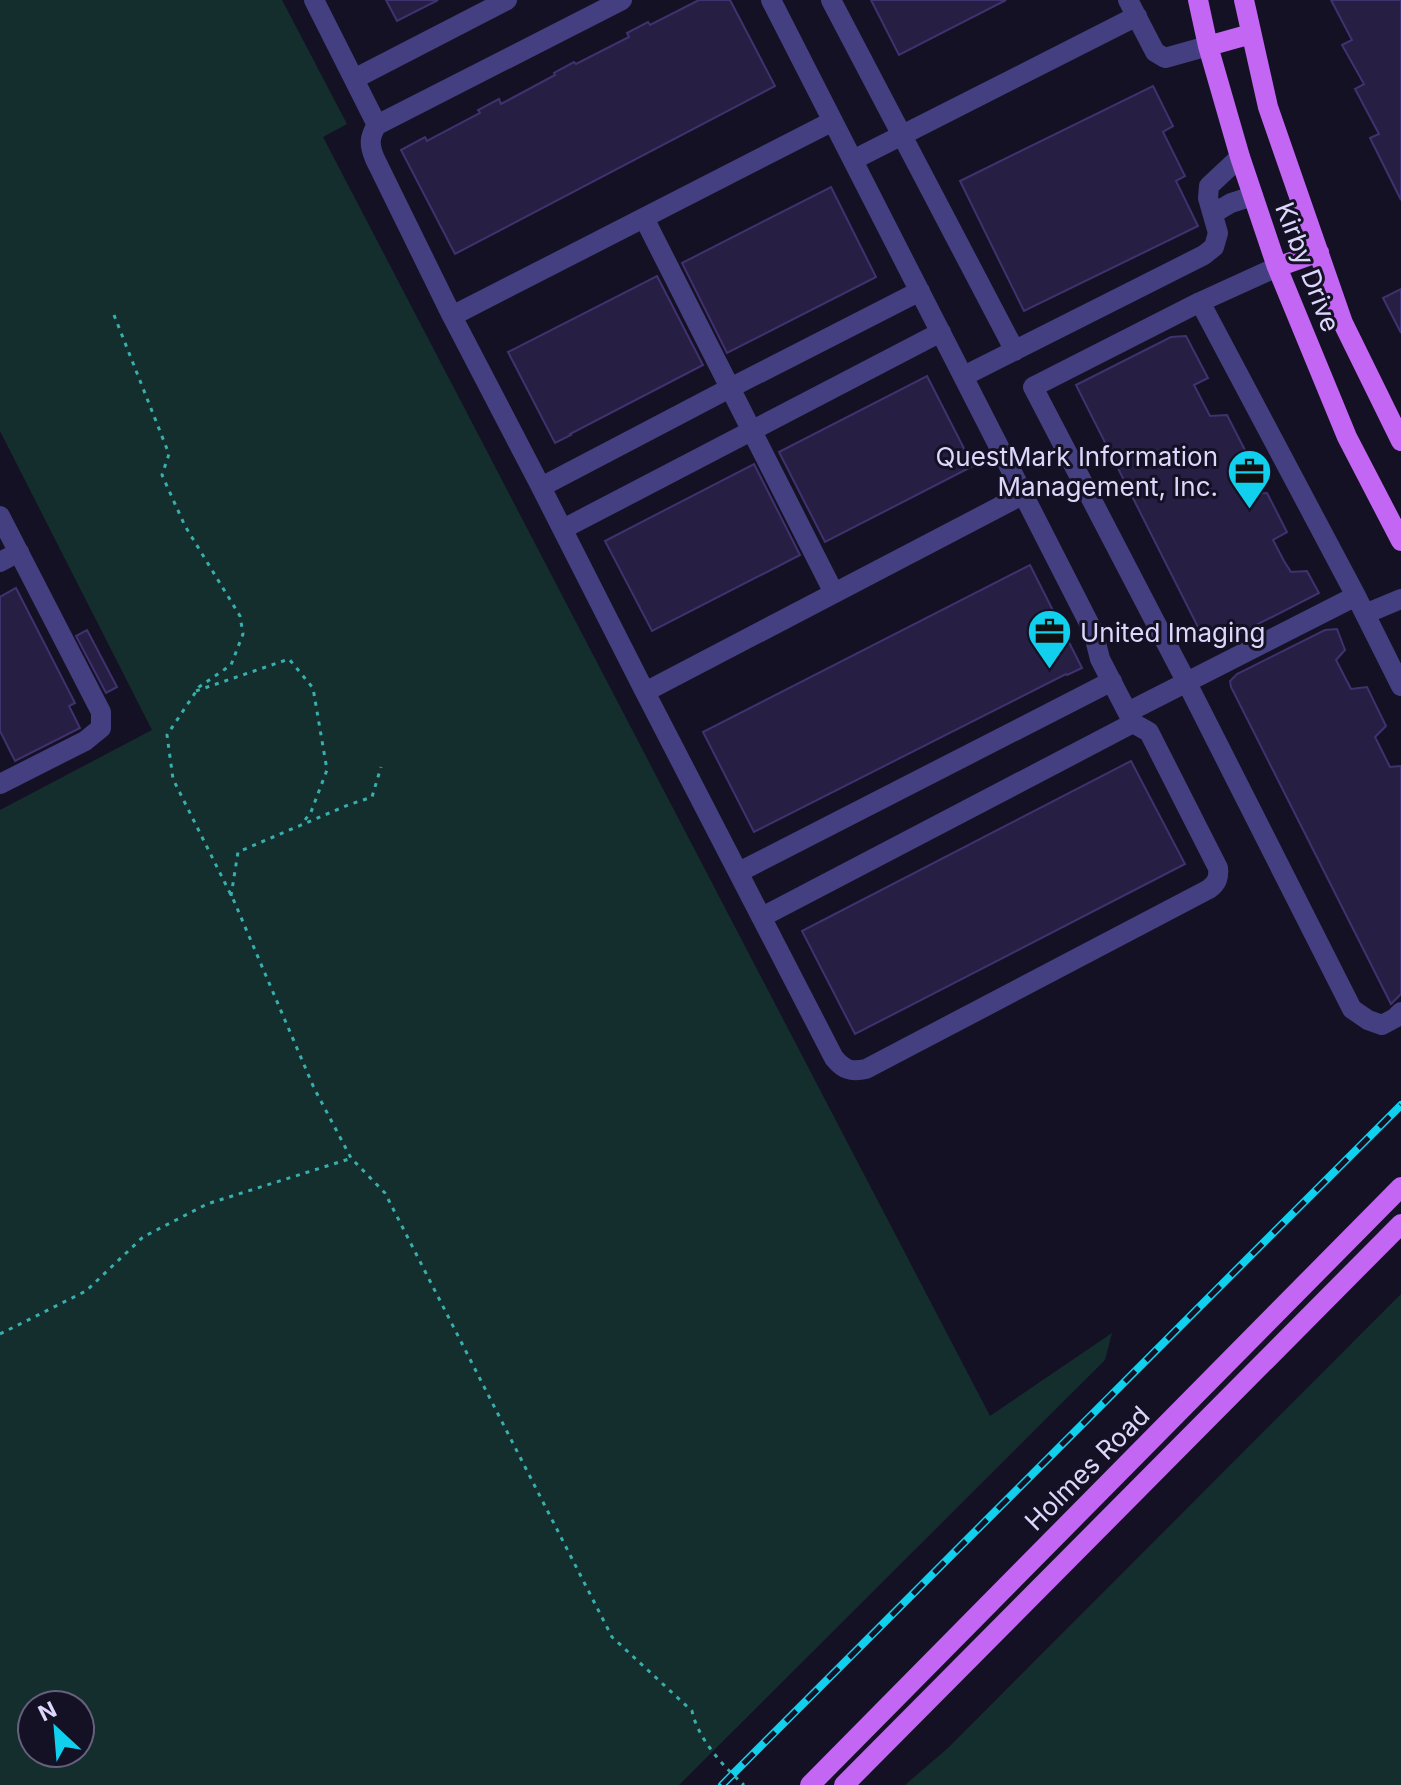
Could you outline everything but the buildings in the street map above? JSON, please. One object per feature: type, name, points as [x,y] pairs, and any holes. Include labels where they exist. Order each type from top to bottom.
[{"type":"main road","name":"Kirby Drive","points":[[1198,0],[1240,157],[1277,267],[1347,437],[1401,541]]},
{"type":"main road","name":"Kirby Drive","points":[[1244,0],[1268,107],[1343,323],[1401,441]]},
{"type":"main road","points":[[1208,46],[1251,34]]},
{"type":"main road","points":[[1277,267],[1319,252]]},
{"type":"main road","name":"Holmes Road","points":[[810,1785],[1401,1187]]},
{"type":"main road","name":"Holmes Road","points":[[844,1785],[1401,1224]]},
{"type":"lane","points":[[314,0],[377,125]]},
{"type":"lane","points":[[354,79],[507,0]]},
{"type":"lane","points":[[622,0],[377,125],[370,136],[370,147],[452,316],[834,1058],[848,1070],[866,1069],[1209,889],[1219,877],[1218,868],[1149,732],[1130,718],[1100,659],[1093,631],[771,0]]},
{"type":"lane","points":[[831,0],[1015,351]]},
{"type":"lane","points":[[853,160],[1132,8],[1155,52],[1165,58],[1208,46]]},
{"type":"lane","points":[[452,316],[833,121]]},
{"type":"lane","points":[[964,376],[1204,255],[1214,247],[1218,233],[1208,198],[1209,186],[1240,157]]},
{"type":"lane","points":[[1214,213],[1253,196]]},
{"type":"lane","points":[[644,218],[834,593]]},
{"type":"lane","points":[[1277,267],[1200,302],[1033,387],[1352,1009],[1382,1025],[1401,1012]]},
{"type":"lane","points":[[541,487],[920,291]]},
{"type":"lane","points":[[1200,302],[1401,686]]},
{"type":"lane","points":[[563,529],[941,332]]},
{"type":"lane","points":[[645,692],[1024,494]]},
{"type":"lane","points":[[0,516],[101,712],[101,728],[85,741],[0,784]]},
{"type":"lane","points":[[0,562],[19,552]]},
{"type":"lane","points":[[762,917],[1130,718],[1187,683],[1360,605],[1401,599]]},
{"type":"lane","points":[[739,872],[1112,681]]},
{"type":"path","points":[[114,315],[169,454],[162,475],[185,526],[240,616],[243,634],[231,665],[196,691],[167,735],[173,779],[231,896],[314,1088],[351,1158],[385,1193],[612,1637],[692,1711],[695,1726],[720,1760],[744,1785]]},
{"type":"path","points":[[196,691],[289,659],[313,688],[327,770],[311,812],[302,824]]},
{"type":"path","points":[[231,896],[238,852],[372,797],[381,767]]},
{"type":"path","points":[[0,1334],[86,1291],[143,1237],[207,1204],[351,1158]]},
{"type":"green space","points":[[0,0],[282,0],[347,124],[323,137],[990,1416],[1112,1333],[1105,1360],[679,1785],[0,1785],[0,810],[152,730],[0,431]]},
{"type":"green space","points":[[1401,1294],[1401,1785],[905,1785],[948,1748]]},
{"type":"railway","points":[[722,1785],[1401,1105]]},
{"type":"place","name":"QuestMark Information Management, Inc.","points":[[1249,510]]},
{"type":"place","name":"United Imaging","points":[[1049,671]]}]
